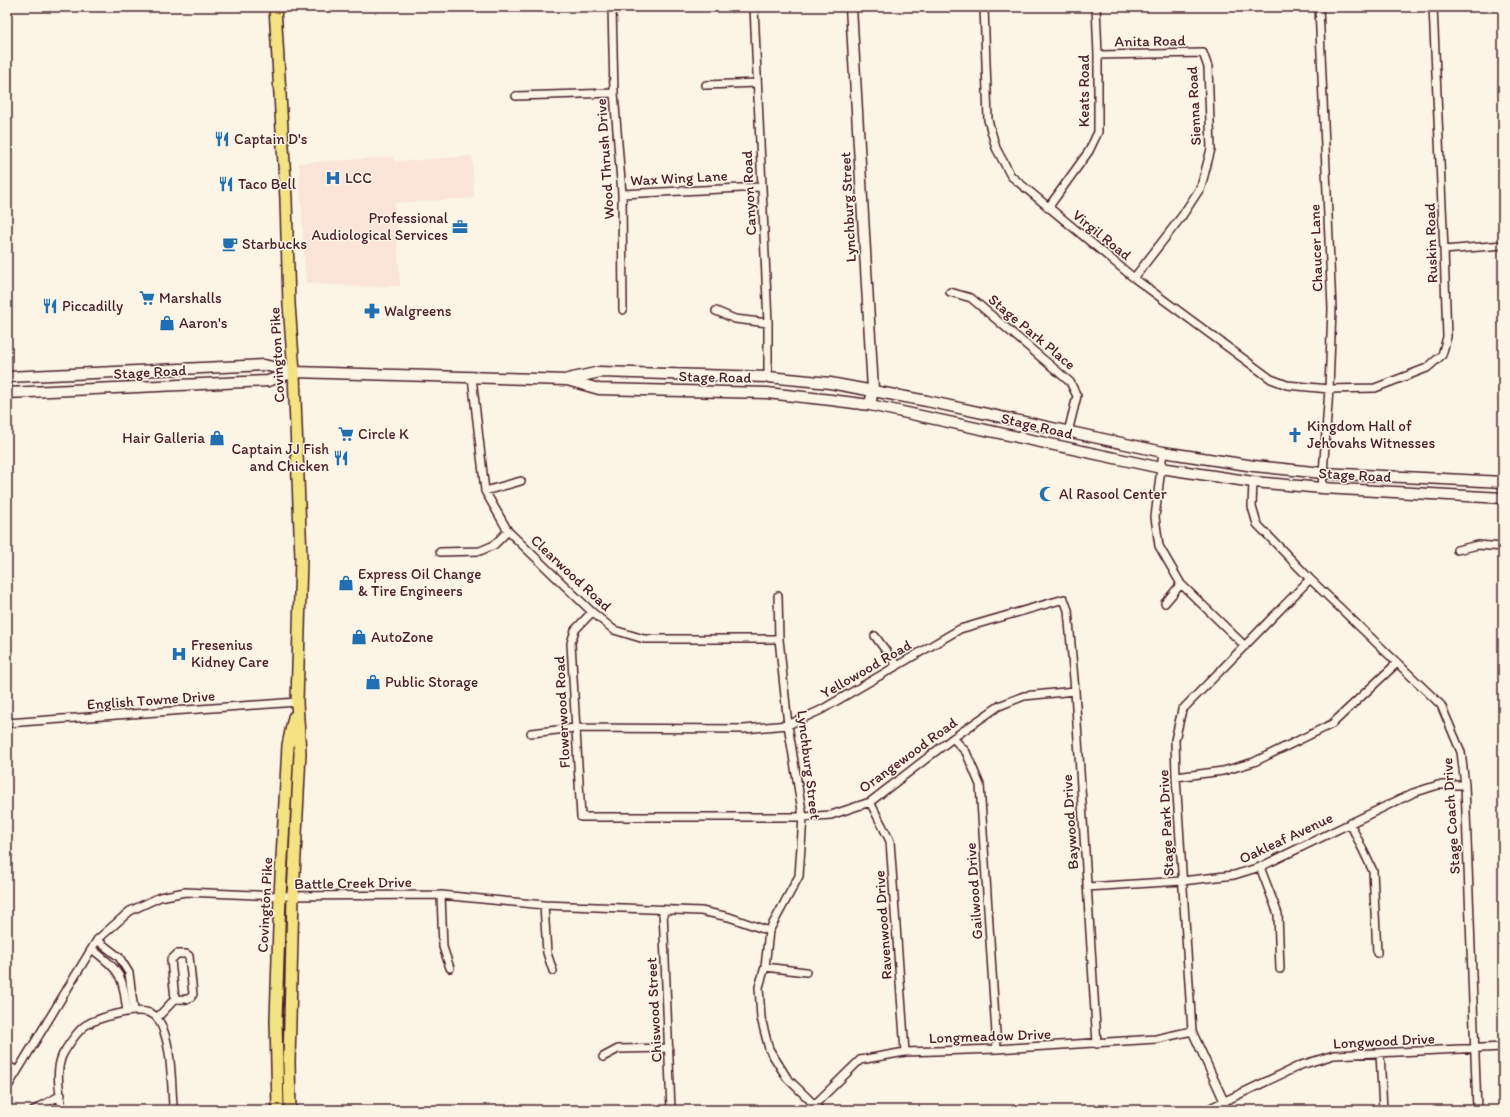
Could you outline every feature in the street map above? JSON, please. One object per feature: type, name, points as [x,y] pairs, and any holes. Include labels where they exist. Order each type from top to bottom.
[{"type":"main road","name":"Covington Pike","points":[[275,7],[286,199],[289,304],[294,372],[300,558],[297,702],[300,753],[293,896],[289,1062],[290,1110]]},
{"type":"main road","name":"Lynchburg Street","points":[[851,7],[873,390],[870,406]]},
{"type":"main road","name":"Stage Road","points":[[7,378],[264,365],[294,372],[566,380],[599,389],[767,393],[870,406],[1161,468],[1253,482],[1322,488],[1503,498]]},
{"type":"main road","name":"Stage Road","points":[[7,393],[268,381],[294,372]]},
{"type":"main road","name":"Stage Road","points":[[566,380],[600,372],[768,377],[830,383],[873,390],[1163,452],[1254,466],[1323,472],[1503,482]]},
{"type":"main road","name":"Covington Pike","points":[[278,1110],[276,1020],[280,896],[288,745],[297,702]]},
{"type":"street","name":"Wood Thrush Drive","points":[[612,7],[614,93],[622,194],[623,310]]},
{"type":"street","name":"Canyon Road","points":[[754,7],[768,323],[768,377]]},
{"type":"street","name":"Virgil Road","points":[[984,7],[988,120],[996,148],[1011,176],[1134,278],[1271,379],[1288,385],[1329,389]]},
{"type":"street","name":"Keats Road","points":[[1048,208],[1089,151],[1098,132],[1098,55],[1096,7]]},
{"type":"street","name":"Chaucer Lane","points":[[1318,7],[1332,309],[1329,389],[1322,488]]},
{"type":"street","name":"Ruskin Road","points":[[1329,389],[1375,388],[1427,368],[1442,355],[1447,337],[1433,7]]},
{"type":"street","name":"Anita Road","points":[[1098,55],[1203,53]]},
{"type":"street","name":"Sienna Road","points":[[1134,278],[1182,216],[1201,187],[1211,149],[1208,67],[1203,53]]},
{"type":"street","points":[[706,85],[757,83]]},
{"type":"street","points":[[516,96],[614,93]]},
{"type":"street","name":"Wax Wing Lane","points":[[622,194],[761,187]]},
{"type":"street","points":[[1444,250],[1503,245]]},
{"type":"street","name":"Stage Park Place","points":[[950,292],[971,298],[1070,382],[1077,396],[1068,432]]},
{"type":"street","points":[[716,311],[735,319],[768,323]]},
{"type":"street","name":"Clearwood Road","points":[[472,377],[485,491],[508,531],[592,612],[614,630],[644,640],[779,639]]},
{"type":"street","points":[[1163,452],[1155,517],[1159,546],[1181,584],[1245,646]]},
{"type":"street","points":[[485,491],[521,481]]},
{"type":"street","name":"Stage Coach Drive","points":[[1253,482],[1252,507],[1257,524],[1310,579],[1441,705],[1462,752],[1465,785],[1477,1110]]},
{"type":"street","points":[[440,552],[480,551],[494,545],[508,531]]},
{"type":"street","points":[[1457,550],[1478,545],[1503,547]]},
{"type":"street","name":"Stage Park Drive","points":[[1228,1110],[1223,1102],[1192,1031],[1182,882],[1175,740],[1182,710],[1310,579]]},
{"type":"street","points":[[1165,603],[1181,584]]},
{"type":"street","name":"Lynchburg Street","points":[[778,596],[779,639],[788,725],[802,817],[799,876],[769,931],[764,967],[759,987],[761,1018],[769,1049],[787,1078],[811,1108]]},
{"type":"street","name":"Yellowood Road","points":[[531,733],[575,728],[744,728],[788,725],[821,710],[960,629],[1064,599]]},
{"type":"street","name":"Baywood Drive","points":[[1064,599],[1068,610],[1097,1044]]},
{"type":"street","name":"Flowerwood Road","points":[[581,817],[571,644],[575,630],[592,612]]},
{"type":"street","points":[[875,636],[897,666]]},
{"type":"street","points":[[1176,777],[1223,771],[1254,762],[1332,724],[1397,663]]},
{"type":"street","name":"Orangewood Road","points":[[581,817],[802,817],[830,815],[870,802],[953,738],[999,706],[1024,696],[1074,691]]},
{"type":"street","name":"English Towne Drive","points":[[7,723],[297,702]]},
{"type":"street","name":"Gailwood Drive","points":[[953,738],[966,752],[980,785],[997,1049]]},
{"type":"street","name":"Oakleaf Avenue","points":[[1087,887],[1182,882],[1234,876],[1260,867],[1413,793],[1438,786],[1465,785]]},
{"type":"street","name":"Ravenwood Drive","points":[[870,802],[890,841],[905,1052]]},
{"type":"street","points":[[1350,823],[1373,871],[1377,953]]},
{"type":"street","points":[[1260,867],[1278,914],[1280,969]]},
{"type":"street","name":"Battle Creek Drive","points":[[7,1088],[97,940],[130,911],[160,897],[185,892],[280,896],[441,895],[544,905],[663,910],[701,910],[729,917],[769,931]]},
{"type":"street","points":[[441,895],[443,947],[450,968]]},
{"type":"street","points":[[544,905],[547,953],[553,971]]},
{"type":"street","name":"Chiswood Street","points":[[663,910],[671,1110]]},
{"type":"street","points":[[97,940],[118,957],[129,973],[130,1012]]},
{"type":"street","points":[[92,949],[119,973],[124,986],[130,1012]]},
{"type":"street","points":[[157,1018],[175,999],[190,999],[192,997],[193,994],[188,956],[186,954],[177,954],[171,960],[175,999]]},
{"type":"street","points":[[764,967],[806,972]]},
{"type":"street","points":[[62,1110],[58,1067],[62,1055],[85,1026],[106,1016],[130,1012],[147,1013],[157,1018],[166,1034],[173,1105]]},
{"type":"street","name":"Longmeadow Drive","points":[[811,1108],[860,1060],[905,1052],[1097,1044],[1156,1039],[1192,1031]]},
{"type":"street","points":[[603,1057],[618,1049],[669,1048]]},
{"type":"street","name":"Longwood Drive","points":[[1206,1110],[1301,1065],[1334,1055],[1503,1048]]},
{"type":"street","points":[[1380,1052],[1383,1110]]},
{"type":"street","points":[[7,1066],[16,1071]]},
{"type":"street","points":[[34,1110],[61,1095]]},
{"type":"street","points":[[811,1108],[820,1110]]},
{"type":"shaded area","points":[[472,156],[474,198],[395,203],[400,286],[367,287],[306,283],[299,163],[394,157],[395,162]]},
{"type":"place","name":"Captain D's","points":[[222,139]]},
{"type":"place","name":"LCC","points":[[333,178]]},
{"type":"place","name":"Taco Bell","points":[[226,184]]},
{"type":"place","name":"Professional Audiological Services","points":[[460,227]]},
{"type":"place","name":"Starbucks","points":[[230,244]]},
{"type":"place","name":"Marshalls","points":[[147,298]]},
{"type":"place","name":"Piccadilly","points":[[50,306]]},
{"type":"place","name":"Walgreens","points":[[372,311]]},
{"type":"place","name":"Aaron's","points":[[167,323]]},
{"type":"place","name":"Circle K","points":[[346,434]]},
{"type":"place","name":"Kingdom Hall of Jehovahs Witnesses","points":[[1295,435]]},
{"type":"place","name":"Hair Galleria","points":[[217,438]]},
{"type":"place","name":"Captain JJ Fish and Chicken","points":[[341,458]]},
{"type":"place","name":"Al Rasool Center","points":[[1047,494]]},
{"type":"place","name":"Express Oil Change & Tire Engineers","points":[[346,583]]},
{"type":"place","name":"AutoZone","points":[[359,637]]},
{"type":"place","name":"Fresenius Kidney Care","points":[[179,654]]},
{"type":"place","name":"Public Storage","points":[[373,682]]}]
